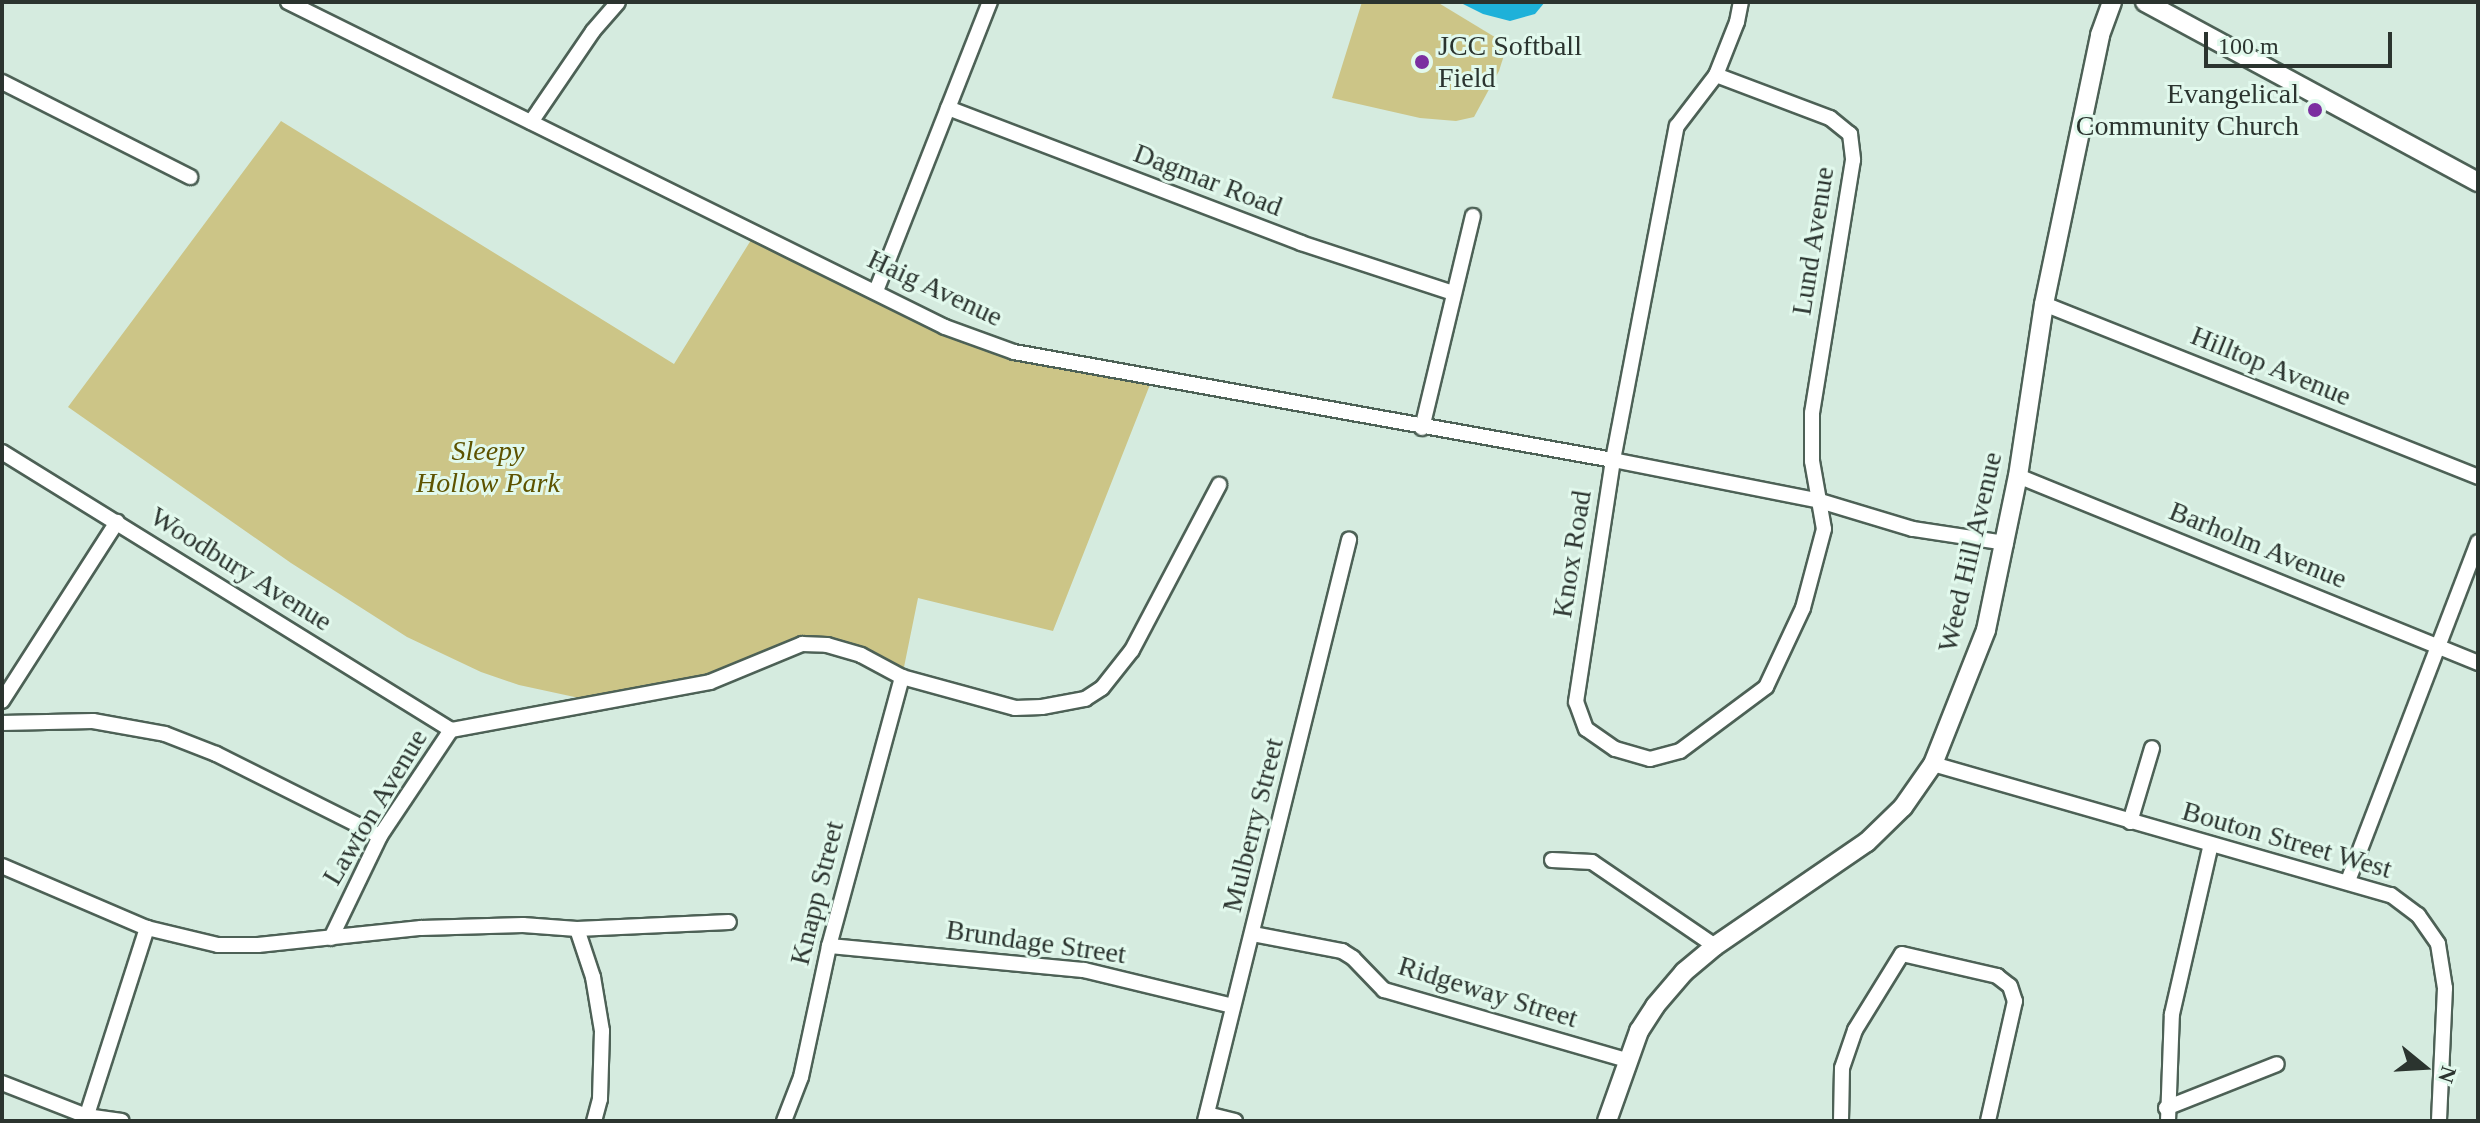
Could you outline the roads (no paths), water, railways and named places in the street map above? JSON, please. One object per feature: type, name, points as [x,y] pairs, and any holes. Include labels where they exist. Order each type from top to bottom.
[{"type":"main road","name":"Weed Hill Avenue","points":[[1607,1121],[1627,1060],[1655,1006],[1684,972],[1715,946],[1867,842],[1903,807],[1933,764],[1986,630],[2018,476],[2044,304],[2100,35],[2112,2]]},
{"type":"main road","points":[[2145,2],[2478,182]]},
{"type":"street","name":"Haig Avenue","points":[[288,2],[945,327],[1014,352],[1613,460],[1820,501],[1913,529],[2006,543]]},
{"type":"street","points":[[531,122],[593,31],[618,2]]},
{"type":"street","points":[[876,291],[990,2]]},
{"type":"street","name":"Knox Road","points":[[1741,2],[1737,22],[1716,75],[1677,126],[1613,460],[1576,702],[1586,729],[1615,749],[1650,759],[1680,751],[1766,687],[1803,608],[1824,529],[1820,501]]},
{"type":"street","name":"Lund Avenue","points":[[1716,75],[1830,118],[1850,134],[1853,160],[1812,413],[1812,461],[1820,501]]},
{"type":"street","points":[[2,82],[190,177]]},
{"type":"street","name":"Dagmar Road","points":[[948,108],[1301,243],[1453,293]]},
{"type":"street","points":[[1422,428],[1473,216]]},
{"type":"street","name":"Hilltop Avenue","points":[[2044,304],[2478,477]]},
{"type":"street","name":"Woodbury Avenue","points":[[2,452],[451,730]]},
{"type":"street","name":"Barholm Avenue","points":[[2018,476],[2478,663]]},
{"type":"street","name":"Lawton Avenue","points":[[331,938],[380,836],[451,730],[710,682],[802,644],[827,645],[861,655],[902,677],[1015,708],[1042,707],[1093,694],[1116,673],[1139,639],[1219,485]]},
{"type":"street","points":[[2,701],[117,522]]},
{"type":"street","name":"Mulberry Street","points":[[1206,1118],[1349,540]]},
{"type":"street","points":[[2348,881],[2478,542]]},
{"type":"street","name":"Knapp Street","points":[[784,1121],[801,1077],[829,946],[902,677]]},
{"type":"street","points":[[2,723],[93,721],[165,734],[216,754],[380,836]]},
{"type":"street","points":[[2130,822],[2152,748]]},
{"type":"street","name":"Bouton Street West","points":[[1933,764],[2391,895],[2418,915],[2438,944],[2445,988],[2439,1121]]},
{"type":"street","points":[[2211,844],[2172,1014],[2167,1114],[2277,1064]]},
{"type":"street","points":[[1552,860],[1592,862],[1715,946]]},
{"type":"street","points":[[2,866],[147,928],[218,945],[258,945],[421,928],[523,925],[577,929],[729,922]]},
{"type":"street","points":[[85,1118],[147,928]]},
{"type":"street","points":[[577,929],[593,977],[602,1031],[600,1099],[594,1121]]},
{"type":"street","name":"Ridgeway Street","points":[[1253,934],[1342,951],[1384,990],[1627,1060]]},
{"type":"street","name":"Brundage Street","points":[[829,946],[1084,970],[1233,1006]]},
{"type":"street","points":[[1841,1121],[1842,1068],[1855,1030],[1902,954],[1997,976],[2010,986],[2015,1001],[1988,1121]]},
{"type":"street","points":[[2,1083],[85,1118],[122,1121]]},
{"type":"street","points":[[1206,1118],[1235,1121]]},
{"type":"water","points":[[1459,2],[1545,2],[1535,14],[1510,21],[1483,14]]},
{"type":"place","name":"JCC Softball Field","points":[[1422,62]]},
{"type":"place","name":"Evangelical Community Church","points":[[2315,110]]},
{"type":"park label","name":"Sleepy Hollow Park","points":[[488,467]]}]
